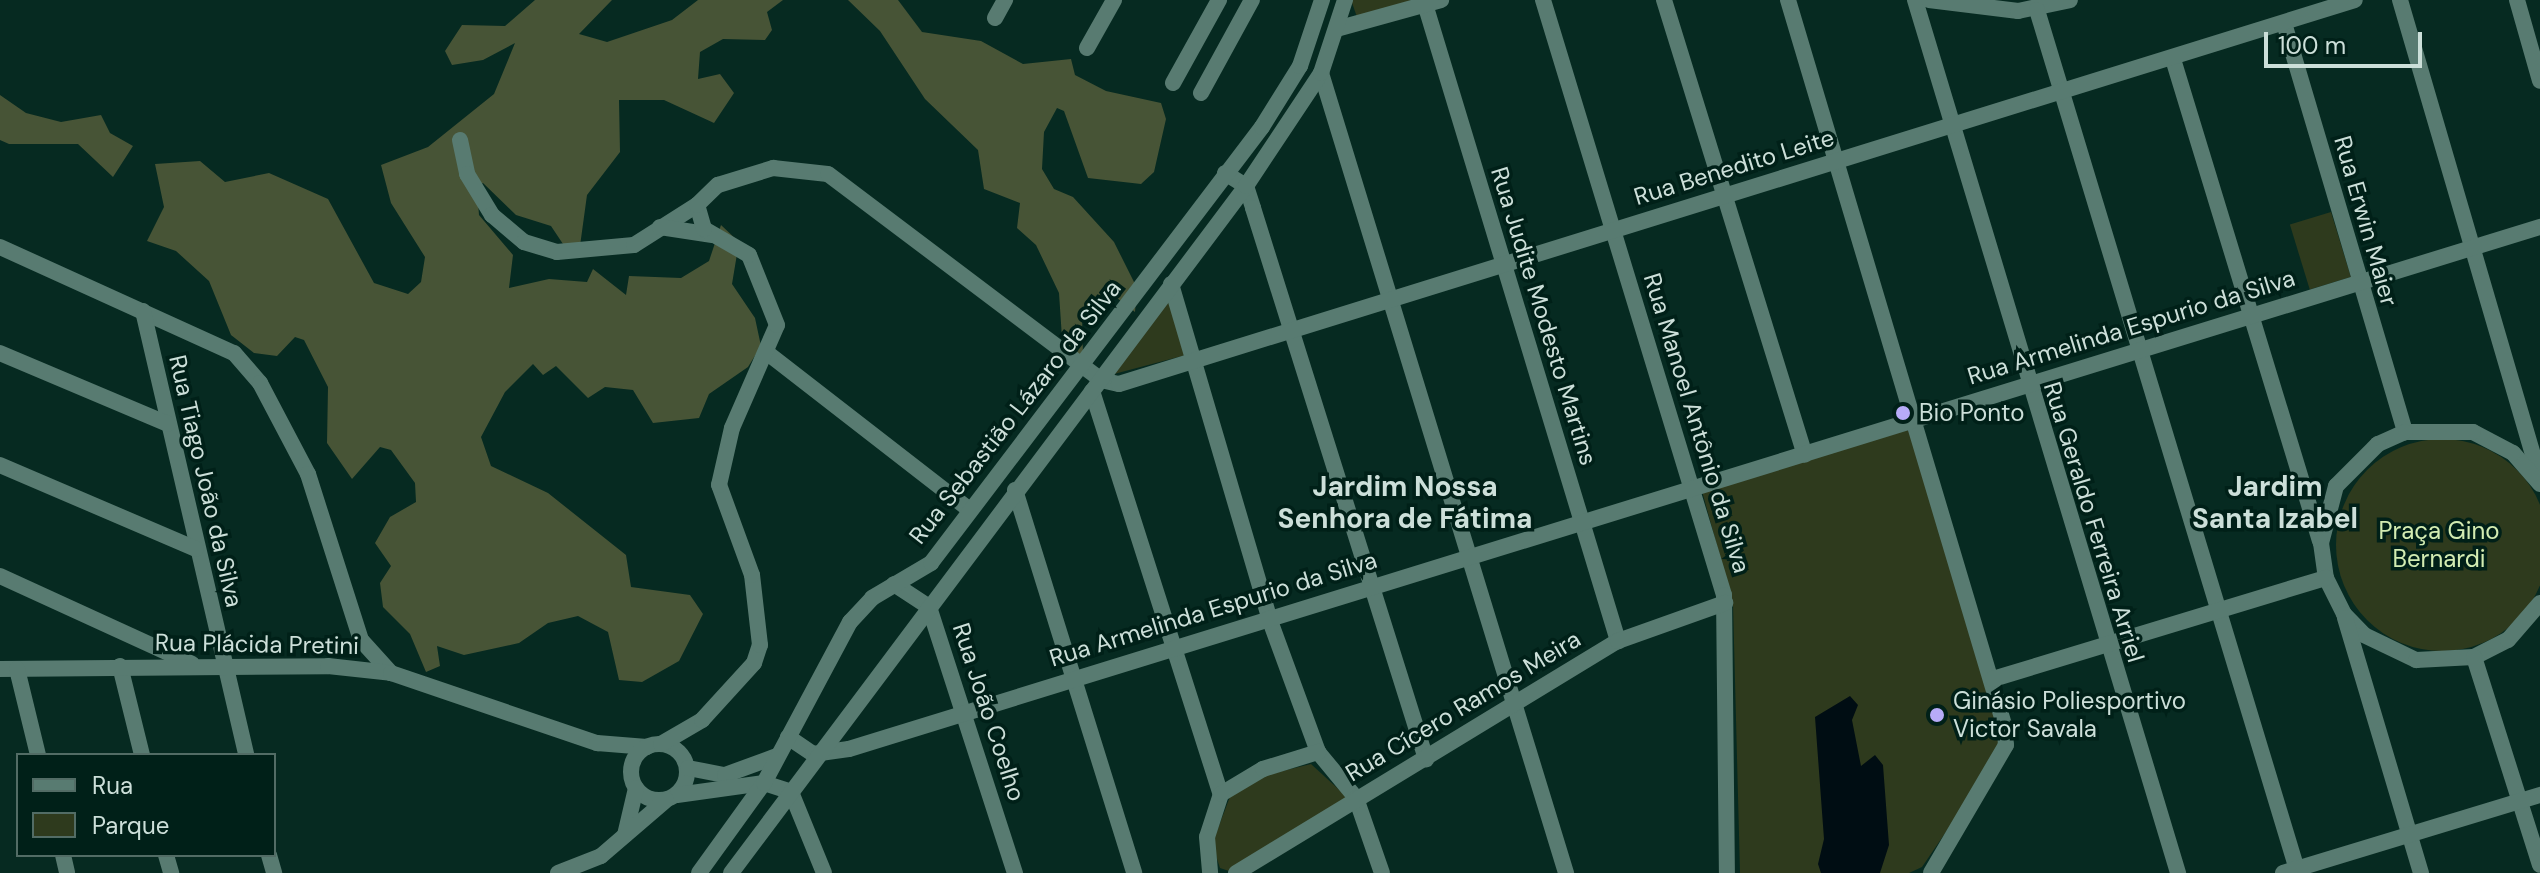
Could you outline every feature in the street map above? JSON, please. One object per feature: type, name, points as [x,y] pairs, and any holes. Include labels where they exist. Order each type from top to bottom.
[{"type":"street","points":[[995,18],[1005,0]]},
{"type":"street","points":[[1087,48],[1114,0]]},
{"type":"street","points":[[1173,83],[1219,0]]},
{"type":"street","points":[[1201,93],[1252,0]]},
{"type":"street","name":"Rua Sebastião Lázaro da Silva","points":[[699,873],[764,783],[850,622],[894,584],[931,563],[1225,173],[1300,66],[1322,0]]},
{"type":"street","name":"Rua Sebastião Lázaro da Silva","points":[[731,873],[791,792],[824,754],[1015,490],[1246,186],[1321,73],[1340,28],[1345,0]]},
{"type":"street","name":"Rua Manoel Antônio da Silva","points":[[1543,0],[1725,603],[1727,873]]},
{"type":"street","points":[[1664,0],[1805,455]]},
{"type":"street","points":[[1788,0],[1993,679],[2006,745],[1931,873]]},
{"type":"street","name":"Rua Geraldo Ferreira Arriel","points":[[1915,0],[1948,127],[2178,873]]},
{"type":"street","points":[[1929,0],[2037,10],[2070,0]]},
{"type":"street","name":"Rua Benedito Leite","points":[[1099,382],[1127,382],[1193,355],[2173,59],[2284,23],[2324,4],[2355,0]]},
{"type":"street","points":[[2400,0],[2540,481]]},
{"type":"street","points":[[2517,0],[2540,81]]},
{"type":"street","points":[[1340,28],[1433,2]]},
{"type":"street","name":"Rua Judite Modesto Martins","points":[[1433,2],[1503,262],[1618,641]]},
{"type":"street","points":[[2037,10],[2293,872],[2540,795]]},
{"type":"street","name":"Rua Erwin Maier","points":[[2284,23],[2405,432]]},
{"type":"street","points":[[2173,59],[2321,543],[2326,578],[2344,614],[2421,873]]},
{"type":"street","points":[[1321,73],[1470,555],[1512,707],[1566,873]]},
{"type":"street","points":[[460,140],[467,174],[492,215],[524,242],[595,254],[634,245],[697,205],[718,185],[773,168],[828,174],[1083,362],[1099,382],[1172,648],[1221,794],[1207,837],[1210,873]]},
{"type":"street","points":[[1225,173],[1246,186],[1426,759]]},
{"type":"street","points":[[697,205],[712,235]]},
{"type":"street","points":[[624,837],[633,781],[654,745],[691,731],[754,663],[760,645],[752,575],[719,485],[732,428],[770,355],[777,325],[762,273],[749,255],[712,235],[660,227]]},
{"type":"street","name":"Rua Armelinda Espurio da Silva","points":[[824,754],[2540,227]]},
{"type":"street","points":[[0,247],[234,353],[260,383],[324,512],[361,640],[391,673]]},
{"type":"street","points":[[1171,284],[1269,618],[1318,752],[1356,798],[1382,873]]},
{"type":"street","name":"Rua Tiago João da Silva","points":[[143,311],[246,753]]},
{"type":"street","points":[[0,353],[168,424]]},
{"type":"street","points":[[770,355],[970,510]]},
{"type":"street","points":[[2321,543],[2336,486],[2378,444],[2405,432],[2473,432],[2513,453],[2540,481]]},
{"type":"street","points":[[0,465],[196,549]]},
{"type":"street","points":[[1015,490],[1134,873]]},
{"type":"street","points":[[0,576],[128,631],[192,664]]},
{"type":"street","points":[[1993,679],[2326,578]]},
{"type":"street","name":"Rua João Coelho","points":[[894,584],[929,607],[1015,873]]},
{"type":"street","name":"Rua Cícero Ramos Meira","points":[[1236,873],[1618,641],[1725,603]]},
{"type":"street","points":[[2344,614],[2389,651],[2416,660],[2474,657],[2508,640],[2540,603]]},
{"type":"street","points":[[128,631],[141,666]]},
{"type":"street","points":[[349,668],[361,640]]},
{"type":"street","points":[[2474,657],[2540,865]]},
{"type":"street","name":"Rua Plácida Pretini","points":[[9,669],[192,664],[349,668],[391,673],[597,743],[654,745]]},
{"type":"street","points":[[120,666],[142,753]]},
{"type":"street","points":[[9,669],[37,753]]},
{"type":"street","points":[[844,725],[865,743]]},
{"type":"street","points":[[558,873],[624,837],[671,797],[687,764],[691,731]]},
{"type":"street","points":[[788,737],[803,751],[824,754]]},
{"type":"street","name":"Rua Plácida Pretini","points":[[597,743],[633,781]]},
{"type":"street","points":[[654,745],[687,764],[725,775],[777,756]]},
{"type":"street","name":"Rua Cícero Ramos Meira","points":[[1221,794],[1263,769],[1318,752]]},
{"type":"street","points":[[633,781],[671,797],[764,783],[791,792],[824,873]]},
{"type":"street","points":[[728,786],[743,815]]},
{"type":"green space","points":[[535,0],[612,0],[579,34],[607,42],[672,20],[698,0],[783,0],[767,12],[772,30],[765,40],[723,39],[700,52],[698,79],[720,74],[734,93],[714,123],[664,100],[619,100],[620,152],[587,195],[580,246],[565,247],[551,226],[516,215],[483,183],[477,187],[479,215],[513,255],[509,288],[549,279],[587,282],[593,269],[626,295],[629,276],[681,278],[709,261],[721,225],[739,242],[732,284],[755,318],[761,346],[748,367],[709,394],[699,418],[653,423],[633,390],[605,387],[588,398],[556,366],[543,375],[533,364],[505,392],[481,437],[491,466],[548,493],[626,555],[631,587],[690,595],[703,614],[679,661],[642,682],[619,680],[608,632],[578,616],[548,623],[519,643],[464,655],[437,646],[440,666],[426,672],[410,634],[383,607],[380,583],[391,566],[375,543],[390,517],[416,502],[415,483],[391,450],[380,447],[352,479],[327,443],[328,387],[304,340],[295,337],[277,356],[254,353],[231,335],[209,281],[176,251],[147,241],[164,207],[155,164],[200,161],[225,182],[269,173],[328,199],[374,283],[408,294],[421,282],[425,257],[391,203],[381,165],[428,147],[494,94],[515,43],[483,60],[452,65],[445,51],[462,25],[505,26]]},
{"type":"green space","points":[[848,0],[898,0],[922,32],[981,41],[1023,64],[1071,59],[1075,75],[1106,91],[1161,103],[1166,119],[1154,172],[1141,184],[1088,178],[1064,111],[1057,108],[1044,132],[1042,169],[1054,189],[1073,197],[1114,242],[1137,288],[1135,312],[1117,298],[1092,300],[1082,315],[1083,356],[1063,353],[1059,293],[1036,245],[1017,228],[1020,203],[984,189],[978,150],[925,99],[880,31]]},
{"type":"green space","points":[[1351,0],[1419,0],[1357,17]]},
{"type":"green space","points":[[0,95],[26,113],[61,122],[101,115],[110,133],[133,146],[113,177],[78,144],[9,144],[0,140]]},
{"type":"green space","points":[[2331,212],[2351,277],[2310,290],[2290,225]]},
{"type":"green space","points":[[1169,299],[1186,355],[1114,374]]},
{"type":"green space","points":[[1911,429],[2004,747],[1922,867],[1909,873],[1740,873],[1733,604],[1702,491]]},
{"type":"green space","name":"Praça Gino Bernardi","points":[[2442,439],[2482,447],[2517,470],[2540,505],[2540,585],[2517,620],[2482,643],[2442,651],[2402,643],[2367,620],[2344,585],[2336,545],[2344,505],[2367,470],[2402,447]]},
{"type":"green space","points":[[1311,764],[1347,797],[1229,871],[1220,868],[1212,844],[1231,794],[1254,778]]},
{"type":"shaded area","points":[[1850,696],[1858,705],[1852,720],[1861,766],[1875,755],[1883,765],[1889,845],[1880,873],[1821,873],[1818,864],[1824,839],[1815,717]]},
{"type":"place","name":"Bio Ponto","points":[[1903,413]]},
{"type":"place","name":"Ginásio Poliesportivo Victor Savala","points":[[1937,715]]},
{"type":"district","name":"Jardim Nossa Senhora de Fátima","points":[[1405,503]]},
{"type":"district","name":"Jardim Santa Izabel","points":[[2275,503]]}]
